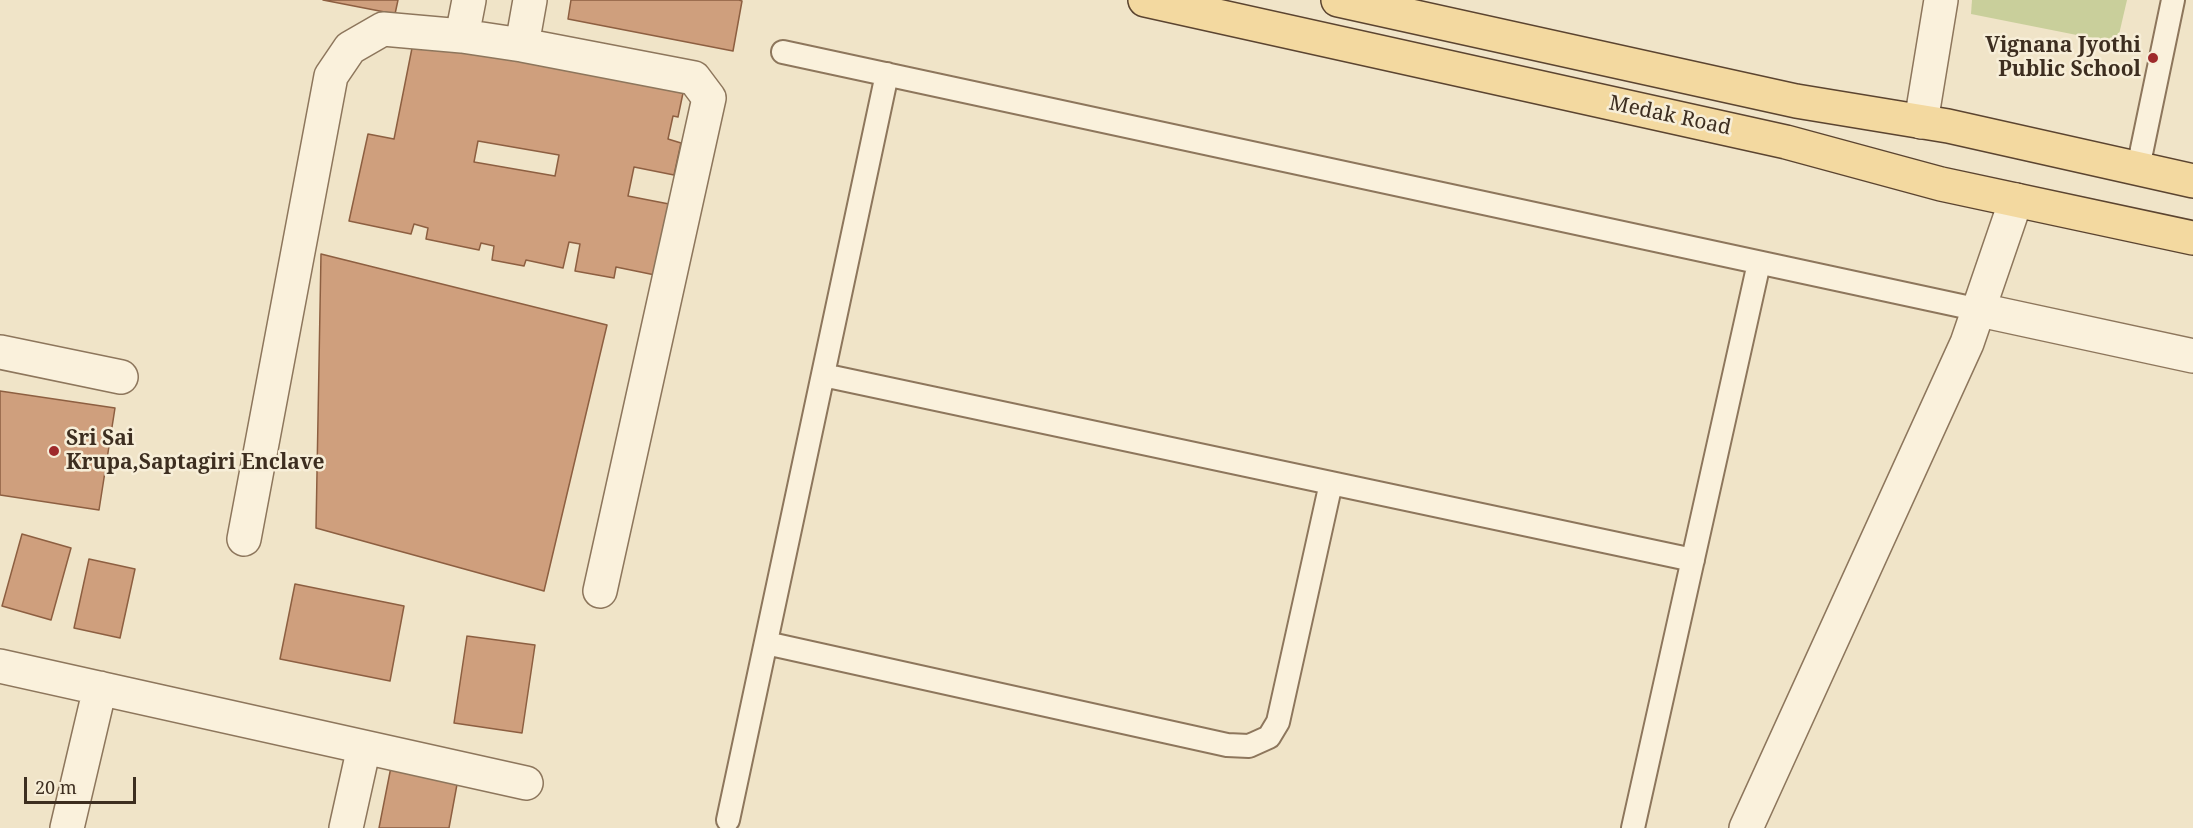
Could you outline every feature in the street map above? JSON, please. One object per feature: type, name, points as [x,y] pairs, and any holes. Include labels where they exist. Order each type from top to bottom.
[{"type":"main road","name":"Medak Road","points":[[1145,0],[1190,5],[1786,142],[1941,184],[2193,238]]},
{"type":"main road","name":"Medak Road","points":[[1338,0],[1796,101],[1921,122],[2193,181]]},
{"type":"street","points":[[462,36],[469,0]]},
{"type":"street","points":[[522,45],[530,0]]},
{"type":"street","points":[[1921,122],[1941,0]]},
{"type":"street","points":[[244,539],[331,76],[350,48],[383,28],[462,36],[522,45],[694,78],[709,98],[600,591]]},
{"type":"street","points":[[1746,828],[1980,310],[2016,200]]},
{"type":"street","points":[[1980,310],[2193,356]]},
{"type":"street","points":[[0,352],[121,377]]},
{"type":"street","points":[[0,666],[526,783]]},
{"type":"street","points":[[67,828],[100,688]]},
{"type":"street","points":[[346,828],[364,747]]},
{"type":"lane","points":[[2138,168],[2173,0]]},
{"type":"lane","points":[[783,52],[1980,310]]},
{"type":"lane","points":[[728,820],[887,74]]},
{"type":"lane","points":[[1633,828],[1759,262]]},
{"type":"lane","points":[[823,375],[1693,560]]},
{"type":"lane","points":[[766,643],[1227,745],[1249,746],[1269,737],[1278,722],[1331,483]]},
{"type":"green space","points":[[1972,0],[2127,0],[2117,43],[1971,14]]},
{"type":"building","points":[[323,0],[398,0],[395,14]]},
{"type":"building","points":[[571,0],[742,1],[733,51],[568,19]]},
{"type":"building","points":[[414,38],[683,93],[678,117],[673,116],[668,139],[681,143],[674,175],[634,167],[628,196],[669,204],[655,275],[616,267],[614,278],[575,271],[580,244],[569,242],[563,268],[526,260],[524,266],[492,260],[494,246],[481,243],[479,250],[426,239],[428,228],[414,224],[411,234],[349,221],[368,134],[394,139]],"holes":[[[478,141],[559,155],[555,176],[474,162]]]},
{"type":"building","points":[[321,254],[607,325],[544,591],[316,528]]},
{"type":"building","name":"Sri Sai Krupa,Saptagiri Enclave","points":[[0,391],[115,408],[99,510],[0,495]]},
{"type":"building","points":[[22,534],[71,548],[51,620],[2,606]]},
{"type":"building","points":[[89,559],[135,569],[120,638],[74,628]]},
{"type":"building","points":[[295,584],[404,606],[390,681],[280,659]]},
{"type":"building","points":[[467,636],[535,645],[522,733],[454,723]]},
{"type":"building","points":[[391,767],[458,779],[449,828],[379,828]]},
{"type":"place","name":"Vignana Jyothi Public School","points":[[2153,58]]},
{"type":"place","name":"Sri Sai Krupa,Saptagiri Enclave","points":[[54,451]]}]
